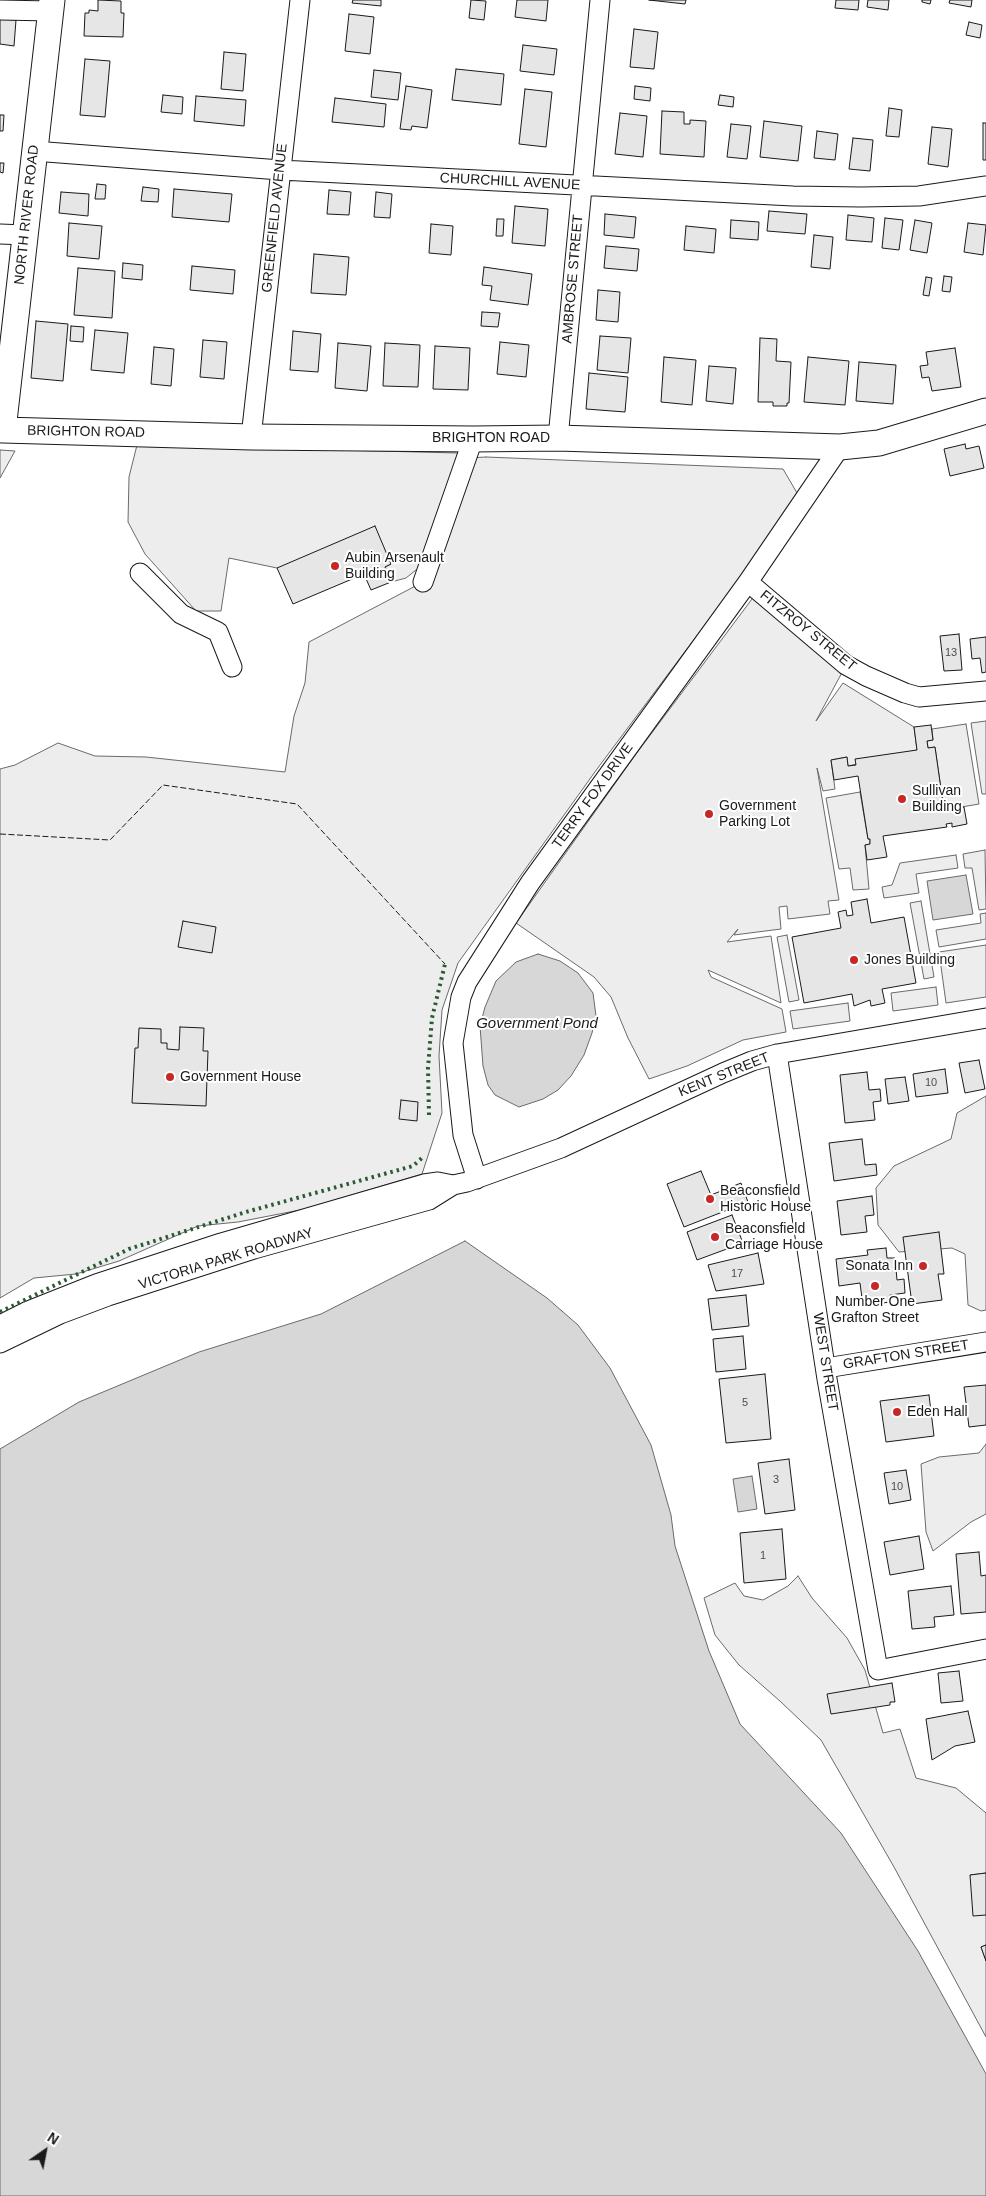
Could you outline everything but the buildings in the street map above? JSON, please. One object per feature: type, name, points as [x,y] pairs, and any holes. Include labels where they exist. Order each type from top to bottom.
[{"type":"main road","name":"NORTH RIVER ROAD","points":[[2,430],[52,6]]},
{"type":"main road","name":"BRIGHTON ROAD","points":[[2,430],[252,437],[473,440],[558,438],[840,447],[879,443],[982,412]]},
{"type":"street","name":"GREENFIELD AVENUE","points":[[252,437],[300,0]]},
{"type":"street","name":"AMBROSE STREET","points":[[558,438],[600,0]]},
{"type":"street","points":[[0,10],[52,6]]},
{"type":"street","name":"CHURCHILL AVENUE","points":[[34,151],[280,170],[861,198],[919,196],[986,186]]},
{"type":"street","points":[[0,234],[25,236]]},
{"type":"street","points":[[423,582],[473,440]]},
{"type":"street","name":"TERRY FOX DRIVE","points":[[477,1179],[463,1135],[453,1043],[461,997],[467,982],[530,883],[748,582],[840,447]]},
{"type":"street","points":[[140,573],[182,614],[218,632],[232,667]]},
{"type":"street","name":"FITZROY STREET","points":[[748,582],[846,665],[866,676],[919,697],[986,691]]},
{"type":"street","name":"KENT STREET","points":[[477,1179],[561,1148],[723,1073],[777,1054],[986,1018]]},
{"type":"street","name":"WEST STREET","points":[[777,1054],[826,1368],[878,1670],[986,1649]]},
{"type":"street","name":"VICTORIA PARK ROADWAY","points":[[0,1343],[60,1314],[108,1296],[254,1249],[429,1200],[453,1185],[477,1179]]},
{"type":"street","name":"VICTORIA PARK ROADWAY","points":[[0,1325],[96,1284],[221,1243],[424,1184],[438,1182],[453,1185]]},
{"type":"street","name":"GRAFTON STREET","points":[[826,1368],[986,1342]]},
{"type":"shaded area","points":[[137,445],[458,453],[444,509],[421,566],[406,578],[391,582],[385,567],[391,564],[277,568],[229,558],[221,611],[196,611],[145,554],[128,522],[129,477]]},
{"type":"shaded area","points":[[0,450],[15,451],[0,478]]},
{"type":"shaded area","points":[[486,457],[783,469],[800,498],[597,769],[458,963],[442,1010],[439,1056],[442,1113],[422,1174],[305,1209],[238,1222],[198,1226],[119,1261],[76,1274],[34,1278],[0,1298],[0,769],[15,765],[58,743],[95,756],[146,757],[285,772],[294,716],[305,683],[309,642],[423,582],[467,458]]},
{"type":"shaded area","name":"Government Parking Lot","points":[[758,591],[846,665],[816,721],[843,683],[914,727],[917,750],[848,766],[847,757],[831,760],[835,789],[823,791],[817,768],[839,900],[828,901],[830,914],[788,919],[787,906],[779,907],[781,929],[734,935],[738,929],[727,942],[771,936],[781,1003],[708,970],[711,977],[782,1009],[786,1032],[743,1040],[687,1066],[649,1079],[628,1038],[611,997],[594,977],[516,923],[636,754]]},
{"type":"shaded area","points":[[986,721],[986,794],[982,794],[971,723]]},
{"type":"shaded area","points":[[966,724],[979,804],[944,810],[935,747],[928,748],[927,741],[933,740],[932,729]]},
{"type":"shaded area","points":[[860,792],[868,839],[870,839],[870,844],[865,845],[869,889],[853,890],[850,868],[839,869],[826,798]]},
{"type":"shaded area","points":[[985,850],[986,909],[979,910],[972,868],[965,868],[963,854]]},
{"type":"shaded area","points":[[956,855],[958,868],[916,874],[919,893],[884,898],[882,887],[892,885],[900,863]]},
{"type":"shaded area","points":[[921,901],[934,977],[924,979],[910,903]]},
{"type":"shaded area","points":[[986,913],[986,939],[939,947],[936,930],[981,923],[980,914]]},
{"type":"shaded area","points":[[787,935],[799,1000],[789,1002],[777,937]]},
{"type":"shaded area","points":[[986,945],[986,997],[946,1003],[939,952]]},
{"type":"shaded area","points":[[936,987],[938,1005],[893,1011],[891,993]]},
{"type":"shaded area","points":[[848,1003],[850,1021],[793,1029],[790,1011]]},
{"type":"shaded area","points":[[986,1096],[986,1310],[981,1311],[968,1305],[965,1254],[952,1248],[899,1252],[878,1225],[876,1188],[894,1166],[951,1139],[957,1113]]},
{"type":"shaded area","points":[[986,1444],[986,1514],[971,1522],[933,1551],[926,1532],[921,1464],[939,1457],[979,1453]]},
{"type":"shaded area","points":[[798,1576],[812,1598],[847,1638],[865,1670],[883,1733],[900,1729],[916,1778],[956,1788],[986,1813],[986,1873],[970,1875],[986,1915],[986,1945],[981,1947],[986,1961],[986,2037],[894,1867],[821,1740],[739,1665],[715,1635],[704,1598],[735,1583],[744,1596],[763,1600],[788,1586]]},
{"type":"water","points":[[966,875],[973,914],[933,920],[927,881]]},
{"type":"water","name":"Government Pond","points":[[538,954],[560,961],[578,973],[593,993],[596,1016],[584,1055],[571,1076],[558,1090],[543,1099],[519,1107],[495,1095],[488,1085],[483,1066],[480,1026],[485,1007],[496,981],[516,962]]},
{"type":"water","points":[[465,1241],[547,1298],[578,1325],[610,1368],[651,1445],[671,1515],[675,1546],[709,1651],[740,1724],[841,1833],[918,1951],[986,2074],[986,2196],[0,2196],[0,1449],[79,1402],[199,1352],[321,1314]]},
{"type":"water","points":[[752,1476],[757,1509],[738,1512],[733,1479]]},
{"type":"hedge","points":[[429,1115],[428,1068],[432,1018],[445,964]]},
{"type":"hedge","points":[[0,1312],[129,1249],[246,1212],[413,1166],[422,1158]]},
{"type":"fence","points":[[0,834],[110,840],[163,785],[297,804],[445,964]]},
{"type":"place","name":"Aubin Arsenault Building","points":[[335,566]]},
{"type":"place","name":"Sullivan Building","points":[[902,799]]},
{"type":"place","name":"Government Parking Lot","points":[[709,814]]},
{"type":"place","name":"Jones Building","points":[[854,960]]},
{"type":"place","name":"Government House","points":[[170,1077]]},
{"type":"place","name":"Beaconsfield Historic House","points":[[710,1199]]},
{"type":"place","name":"Beaconsfield Carriage House","points":[[715,1237]]},
{"type":"place","name":"Sonata Inn","points":[[923,1266]]},
{"type":"place","name":"Number One Grafton Street","points":[[875,1286]]},
{"type":"place","name":"Eden Hall","points":[[897,1412]]}]
